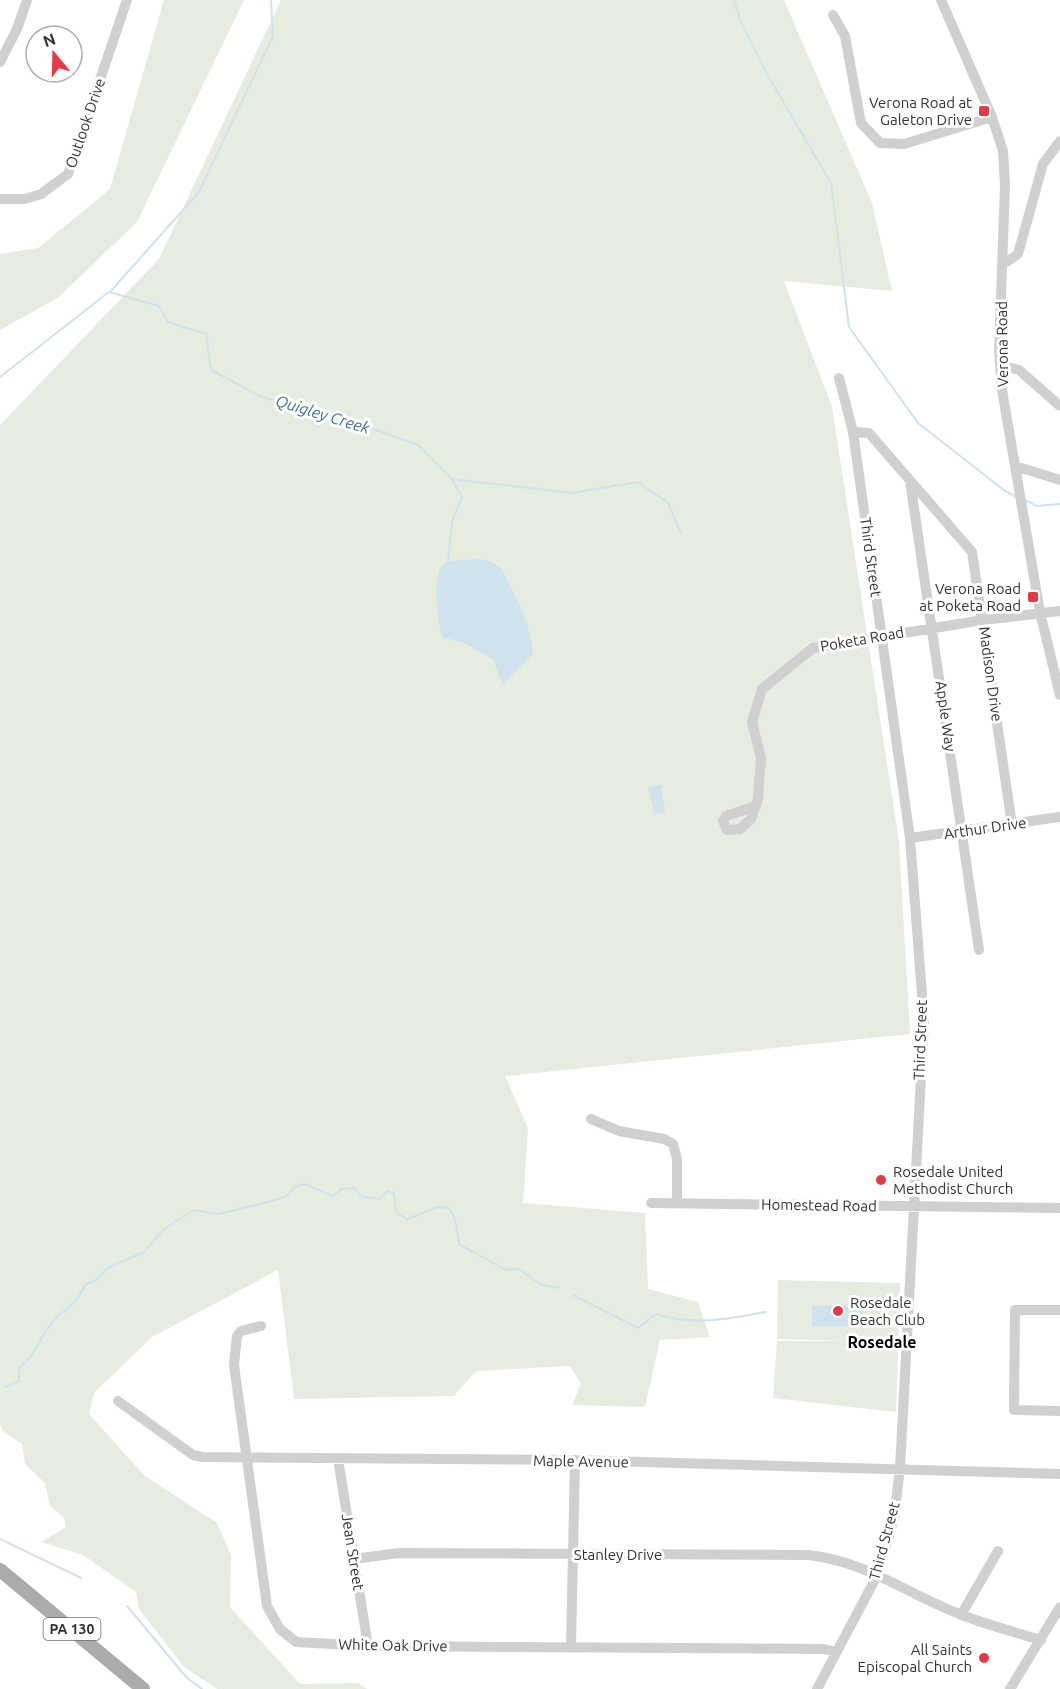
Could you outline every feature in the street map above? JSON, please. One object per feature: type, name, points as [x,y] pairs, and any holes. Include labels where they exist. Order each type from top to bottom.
[{"type":"main road","name":"PA 130","points":[[0,1570],[143,1689]]},
{"type":"street","points":[[0,62],[17,29],[27,0]]},
{"type":"street","name":"Outlook Drive","points":[[0,199],[25,200],[41,194],[68,174],[127,0]]},
{"type":"street","name":"Verona Road","points":[[942,0],[992,117],[1003,151],[1005,185],[1000,365],[1002,390],[1040,612],[1060,695]]},
{"type":"street","points":[[832,15],[844,36],[861,123],[880,143],[904,144],[992,117]]},
{"type":"street","points":[[1002,265],[1018,254],[1043,164],[1060,141]]},
{"type":"street","points":[[1000,365],[1019,370],[1060,406]]},
{"type":"street","name":"Third Street","points":[[817,1689],[878,1574],[894,1518],[900,1468],[924,1021],[910,838],[853,432],[839,378]]},
{"type":"street","name":"Madison Drive","points":[[853,432],[869,433],[972,552],[1012,825]]},
{"type":"street","points":[[1016,466],[1060,480]]},
{"type":"street","name":"Apple Way","points":[[910,481],[979,950]]},
{"type":"street","name":"Poketa Road","points":[[756,806],[761,758],[752,722],[762,689],[813,648],[933,627],[1060,611]]},
{"type":"street","name":"Arthur Drive","points":[[910,838],[962,833],[1060,817]]},
{"type":"street","points":[[591,1119],[619,1131],[664,1139],[673,1144],[677,1160],[677,1203]]},
{"type":"street","name":"Homestead Road","points":[[651,1203],[1060,1208]]},
{"type":"street","points":[[1060,1310],[1014,1310],[1014,1410],[1060,1411]]},
{"type":"street","name":"White Oak Drive","points":[[261,1326],[241,1330],[237,1336],[234,1365],[267,1606],[273,1619],[288,1638],[296,1642],[369,1646],[824,1649],[837,1652]]},
{"type":"street","name":"Maple Avenue","points":[[118,1401],[193,1455],[246,1459],[575,1460],[1060,1474]]},
{"type":"street","name":"Jean Street","points":[[338,1459],[369,1646]]},
{"type":"street","points":[[571,1646],[575,1460]]},
{"type":"street","points":[[961,1615],[998,1551]]},
{"type":"street","name":"Stanley Drive","points":[[354,1559],[399,1553],[808,1555],[836,1558],[878,1574],[961,1615],[1041,1640]]},
{"type":"street","points":[[1010,1689],[1060,1607]]},
{"type":"shaded area","points":[[164,0],[244,0],[137,222],[59,297],[0,330],[0,254],[38,248],[110,189]]},
{"type":"shaded area","points":[[281,0],[784,0],[872,203],[892,291],[784,281],[832,407],[899,842],[910,1034],[505,1076],[528,1128],[523,1203],[645,1213],[648,1289],[698,1302],[710,1337],[660,1340],[645,1407],[572,1405],[581,1384],[570,1366],[476,1371],[454,1396],[294,1399],[278,1270],[152,1337],[94,1393],[89,1414],[145,1476],[217,1523],[231,1555],[230,1607],[300,1684],[358,1683],[367,1689],[217,1689],[184,1667],[139,1609],[136,1592],[83,1555],[41,1542],[66,1527],[64,1518],[50,1506],[45,1483],[25,1464],[22,1444],[3,1431],[0,1424],[0,425],[159,259]]},
{"type":"shaded area","points":[[778,1280],[900,1283],[896,1412],[773,1398],[777,1341],[850,1341],[777,1339]]},
{"type":"water","points":[[481,559],[494,563],[502,569],[522,610],[532,643],[533,654],[503,685],[493,659],[464,643],[442,637],[440,630],[437,587],[440,569],[444,564],[452,561]]},
{"type":"water","points":[[661,785],[665,812],[654,814],[648,787]]},
{"type":"water","points":[[865,1305],[864,1326],[812,1326],[812,1306]]},
{"type":"waterway","points":[[110,292],[199,192],[273,36],[271,0]]},
{"type":"waterway","points":[[734,0],[741,22],[767,74],[831,183],[849,327],[918,423],[1005,491],[1017,497]]},
{"type":"waterway","name":"Quigley Creek","points":[[0,377],[109,292],[159,306],[168,322],[206,334],[211,370],[262,397],[342,418],[418,445],[452,479],[571,493],[638,482],[668,503],[681,534]]},
{"type":"waterway","points":[[448,562],[452,521],[462,497],[452,479]]},
{"type":"waterway","points":[[1025,500],[1037,506],[1060,504]]},
{"type":"waterway","points":[[5,1387],[19,1381],[19,1368],[29,1358],[57,1317],[77,1299],[85,1285],[96,1280],[109,1267],[144,1252],[165,1228],[194,1210],[218,1214],[285,1197],[295,1187],[305,1184],[333,1196],[342,1189],[354,1188],[363,1197],[379,1199],[388,1191],[394,1193],[396,1212],[407,1219],[438,1207],[449,1208],[455,1219],[459,1244],[506,1270],[519,1269],[540,1284],[559,1288]]},
{"type":"waterway","points":[[573,1295],[638,1328],[656,1314],[683,1320],[697,1320],[724,1319],[766,1312]]},
{"type":"waterway","points":[[0,1539],[81,1578]]},
{"type":"waterway","points":[[127,1606],[187,1678],[202,1689]]},
{"type":"place","name":"Verona Road at Galeton Drive","points":[[984,111]]},
{"type":"place","name":"Verona Road at Poketa Road","points":[[1033,597]]},
{"type":"place","name":"Rosedale United Methodist Church","points":[[881,1180]]},
{"type":"place","name":"Rosedale Beach Club","points":[[838,1311]]},
{"type":"place","name":"All Saints Episcopal Church","points":[[984,1658]]},
{"type":"district","name":"Rosedale","points":[[882,1342]]}]
